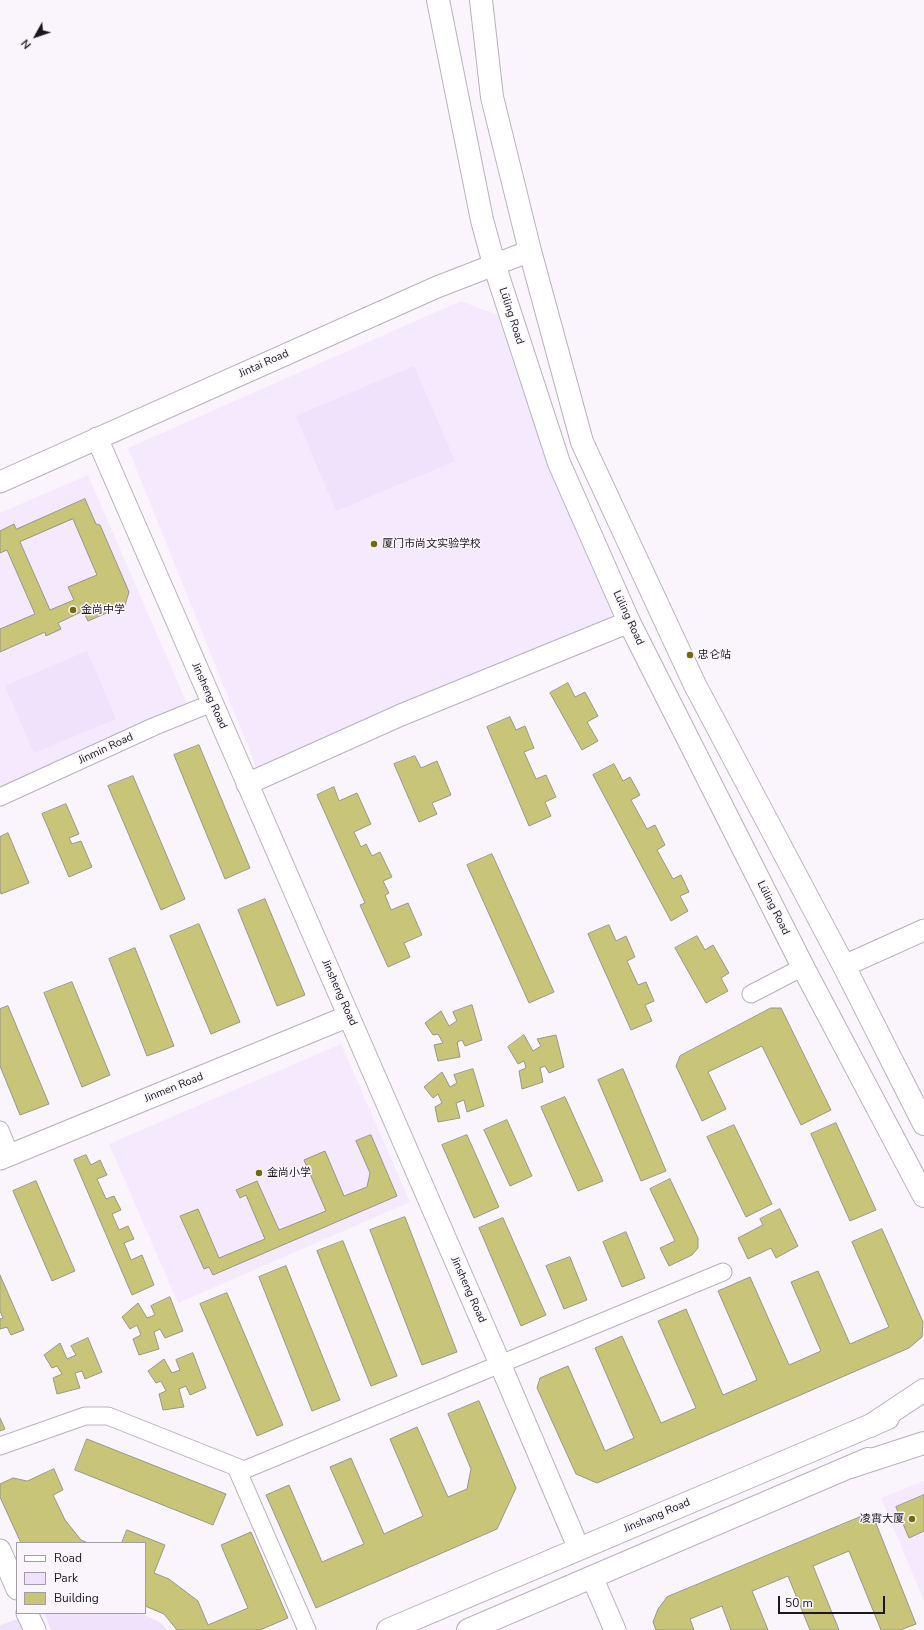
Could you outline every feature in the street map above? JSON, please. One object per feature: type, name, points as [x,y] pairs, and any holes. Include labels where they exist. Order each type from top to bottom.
[{"type":"main road","name":"Lüling Road","points":[[438,0],[482,220],[494,264],[559,463],[629,622],[803,967],[924,1196]]},
{"type":"main road","points":[[481,0],[492,97],[530,251],[582,442],[695,686],[844,966],[924,1124]]},
{"type":"main road","points":[[870,1426],[924,1390]]},
{"type":"main road","name":"Jinshang Road","points":[[388,1630],[870,1426],[924,1401]]},
{"type":"main road","points":[[468,1630],[924,1436]]},
{"type":"main road","points":[[850,1467],[924,1442]]},
{"type":"street","name":"Jintai Road","points":[[0,482],[436,287],[530,251]]},
{"type":"street","name":"Jinsheng Road","points":[[97,438],[579,1549]]},
{"type":"street","points":[[248,784],[401,715],[629,622]]},
{"type":"street","name":"Jinmin Road","points":[[0,797],[153,727],[212,703]]},
{"type":"street","points":[[844,966],[924,930]]},
{"type":"street","points":[[752,994],[803,967]]},
{"type":"street","name":"Jinmen Road","points":[[5,1157],[349,1016]]},
{"type":"street","points":[[0,1130],[5,1157]]},
{"type":"street","points":[[0,1446],[85,1416],[108,1416],[244,1470],[723,1272]]},
{"type":"street","points":[[236,1467],[307,1630]]},
{"type":"street","points":[[0,1550],[16,1587]]},
{"type":"street","points":[[592,1577],[615,1630]]},
{"type":"street","points":[[27,1614],[34,1630]]},
{"type":"shaded area","name":"厦门市尚文实验学校","points":[[461,301],[497,315],[549,469],[614,619],[257,769],[128,448]]},
{"type":"shaded area","name":"金尚中学","points":[[88,475],[188,706],[0,788],[0,513]]},
{"type":"shaded area","name":"金尚小学","points":[[341,1044],[410,1202],[178,1303],[109,1144]]},
{"type":"shaded area","points":[[924,1481],[924,1601],[881,1498]]},
{"type":"green space","points":[[414,366],[455,461],[336,511],[296,416]]},
{"type":"green space","points":[[87,651],[116,719],[34,753],[5,686]]},
{"type":"green space","points":[[44,1614],[142,1614],[161,1623],[167,1630],[51,1630]]},
{"type":"green space","points":[[21,1618],[26,1630],[0,1630],[0,1625]]},
{"type":"building","points":[[85,499],[96,524],[100,525],[129,592],[125,605],[88,621],[83,611],[58,623],[61,629],[46,636],[45,632],[0,652],[0,629],[35,614],[7,550],[0,553],[0,531],[14,524],[16,529]],"holes":[[[73,519],[97,575],[68,587],[74,600],[50,610],[20,542]]]},
{"type":"building","points":[[568,683],[575,697],[585,692],[598,716],[587,722],[598,741],[582,750],[550,693]]},
{"type":"building","points":[[510,717],[516,730],[525,726],[534,748],[524,752],[536,779],[546,775],[556,797],[545,802],[551,816],[529,826],[487,727]]},
{"type":"building","points":[[199,745],[250,868],[225,879],[174,755]]},
{"type":"building","points":[[415,756],[421,768],[437,761],[451,795],[432,803],[437,814],[419,822],[394,764]]},
{"type":"building","points":[[614,764],[623,781],[630,777],[640,795],[631,800],[647,829],[655,825],[665,845],[657,850],[673,879],[681,875],[689,892],[680,896],[688,911],[671,921],[593,775]]},
{"type":"building","points":[[133,776],[185,899],[161,910],[108,786]]},
{"type":"building","points":[[334,787],[339,801],[357,793],[371,824],[354,832],[361,847],[366,844],[372,856],[380,852],[392,877],[383,881],[389,893],[385,895],[391,910],[408,903],[422,935],[404,943],[410,957],[388,967],[360,905],[365,903],[317,795]]},
{"type":"building","points":[[66,804],[79,834],[69,838],[72,844],[81,841],[92,867],[69,877],[42,814]]},
{"type":"building","points":[[8,833],[29,883],[1,894],[0,837]]},
{"type":"building","points":[[492,854],[554,992],[529,1003],[467,865]]},
{"type":"building","points":[[265,899],[305,995],[277,1006],[238,910]]},
{"type":"building","points":[[199,924],[240,1022],[211,1034],[170,936]]},
{"type":"building","points":[[609,925],[616,941],[626,936],[635,957],[627,961],[638,985],[646,982],[654,1001],[645,1005],[652,1021],[631,1030],[588,934]]},
{"type":"building","points":[[697,936],[705,950],[713,945],[729,973],[721,978],[728,991],[706,1003],[675,948]]},
{"type":"building","points":[[135,948],[174,1046],[147,1056],[109,959]]},
{"type":"building","points":[[72,982],[110,1075],[82,1087],[44,993]]},
{"type":"building","points":[[472,1005],[482,1040],[465,1046],[462,1040],[457,1042],[460,1057],[438,1061],[434,1045],[443,1043],[438,1034],[433,1035],[425,1023],[441,1011],[449,1026],[457,1021],[453,1012]]},
{"type":"building","points":[[8,1006],[49,1104],[20,1115],[0,1066],[0,1009]]},
{"type":"building","points":[[771,1008],[781,1008],[831,1110],[801,1125],[762,1046],[708,1072],[726,1109],[702,1121],[676,1066],[680,1056]]},
{"type":"building","points":[[524,1035],[533,1051],[541,1046],[537,1039],[556,1035],[564,1067],[549,1073],[545,1066],[540,1068],[543,1082],[522,1089],[519,1071],[526,1068],[524,1061],[518,1064],[508,1047]]},
{"type":"building","points":[[473,1069],[484,1106],[467,1112],[464,1100],[456,1103],[460,1118],[438,1122],[435,1107],[442,1103],[438,1094],[433,1098],[424,1087],[442,1072],[450,1087],[457,1083],[454,1075]]},
{"type":"building","points":[[623,1069],[666,1171],[641,1181],[598,1080]]},
{"type":"building","points":[[565,1097],[603,1181],[578,1191],[541,1107]]},
{"type":"building","points":[[507,1120],[532,1176],[510,1186],[484,1130]]},
{"type":"building","points":[[836,1123],[876,1210],[850,1221],[811,1134]]},
{"type":"building","points":[[734,1125],[772,1204],[746,1217],[707,1137]]},
{"type":"building","points":[[371,1135],[397,1196],[213,1275],[209,1267],[204,1269],[180,1216],[198,1209],[219,1258],[265,1239],[246,1195],[240,1198],[236,1190],[257,1181],[279,1230],[326,1211],[304,1160],[325,1151],[344,1196],[367,1187],[370,1173],[356,1141]]},
{"type":"building","points":[[467,1135],[499,1207],[474,1218],[442,1145]]},
{"type":"building","points":[[86,1155],[91,1165],[100,1160],[107,1175],[97,1179],[106,1199],[114,1196],[121,1210],[112,1214],[119,1230],[128,1226],[134,1239],[124,1243],[131,1260],[142,1255],[154,1285],[132,1295],[74,1160]]},
{"type":"building","points":[[670,1179],[698,1238],[698,1248],[692,1255],[669,1266],[660,1248],[675,1241],[650,1189]]},
{"type":"building","points":[[36,1181],[75,1271],[52,1281],[13,1191]]},
{"type":"building","points":[[780,1209],[798,1246],[776,1258],[771,1248],[748,1259],[738,1238],[763,1225],[760,1219]]},
{"type":"building","points":[[405,1217],[457,1352],[422,1365],[370,1230]]},
{"type":"building","points":[[503,1218],[546,1315],[521,1326],[479,1228]]},
{"type":"building","points":[[882,1229],[923,1322],[922,1337],[909,1348],[597,1483],[576,1474],[537,1388],[540,1378],[568,1366],[605,1451],[634,1438],[595,1348],[622,1336],[661,1423],[696,1408],[658,1321],[686,1309],[723,1395],[757,1380],[718,1291],[750,1277],[789,1365],[821,1351],[791,1282],[818,1271],[850,1344],[889,1327],[852,1242]]},
{"type":"building","points":[[626,1232],[645,1278],[622,1287],[603,1242]]},
{"type":"building","points":[[343,1241],[397,1376],[371,1386],[317,1251]]},
{"type":"building","points":[[570,1257],[587,1300],[564,1309],[546,1266]]},
{"type":"building","points":[[286,1266],[340,1400],[312,1411],[259,1277]]},
{"type":"building","points":[[0,1275],[24,1330],[11,1335],[7,1327],[0,1329],[0,1319],[3,1318],[0,1311]]},
{"type":"building","points":[[227,1293],[283,1425],[257,1436],[200,1304]]},
{"type":"building","points":[[170,1297],[183,1331],[165,1338],[160,1329],[154,1332],[159,1349],[139,1355],[133,1339],[141,1335],[137,1325],[130,1329],[122,1317],[138,1303],[147,1318],[155,1315],[151,1306]]},
{"type":"building","points":[[88,1338],[102,1372],[85,1379],[82,1371],[75,1373],[80,1388],[57,1394],[53,1378],[62,1374],[57,1366],[52,1368],[44,1355],[60,1343],[67,1359],[76,1355],[71,1346]]},
{"type":"building","points":[[193,1353],[206,1388],[190,1395],[186,1386],[179,1389],[184,1407],[163,1410],[159,1394],[166,1391],[161,1381],[156,1383],[148,1371],[164,1359],[172,1373],[180,1370],[176,1360]]},
{"type":"building","points":[[479,1401],[516,1488],[497,1529],[316,1608],[266,1495],[289,1485],[322,1562],[364,1544],[330,1467],[351,1458],[384,1534],[423,1516],[390,1439],[417,1427],[448,1497],[467,1489],[471,1469],[448,1414]]},
{"type":"building","points":[[0,1418],[5,1429],[0,1431]]},
{"type":"building","points":[[87,1439],[226,1494],[213,1525],[75,1470]]},
{"type":"building","points":[[54,1469],[63,1490],[53,1495],[65,1520],[81,1540],[86,1542],[21,1542],[0,1497],[0,1484],[13,1478],[27,1481]]},
{"type":"building","name":"凌霄大厦","points":[[924,1495],[924,1531],[909,1538],[896,1507]]},
{"type":"building","points":[[865,1515],[875,1521],[916,1624],[900,1630],[881,1630],[849,1551],[813,1566],[839,1630],[810,1630],[788,1576],[752,1591],[768,1630],[731,1630],[722,1606],[690,1619],[694,1630],[656,1630],[653,1622],[658,1609],[667,1597]]},
{"type":"building","points":[[127,1530],[165,1545],[154,1573],[169,1579],[198,1601],[208,1625],[248,1608],[221,1545],[251,1532],[288,1618],[260,1630],[177,1630],[164,1614],[146,1606],[146,1542],[122,1542]]},
{"type":"place","name":"厦门市尚文实验学校","points":[[374,544]]},
{"type":"place","name":"金尚中学","points":[[73,610]]},
{"type":"place","name":"忠仑站","points":[[690,655]]},
{"type":"place","name":"金尚小学","points":[[259,1173]]},
{"type":"place","name":"凌霄大厦","points":[[912,1519]]}]
